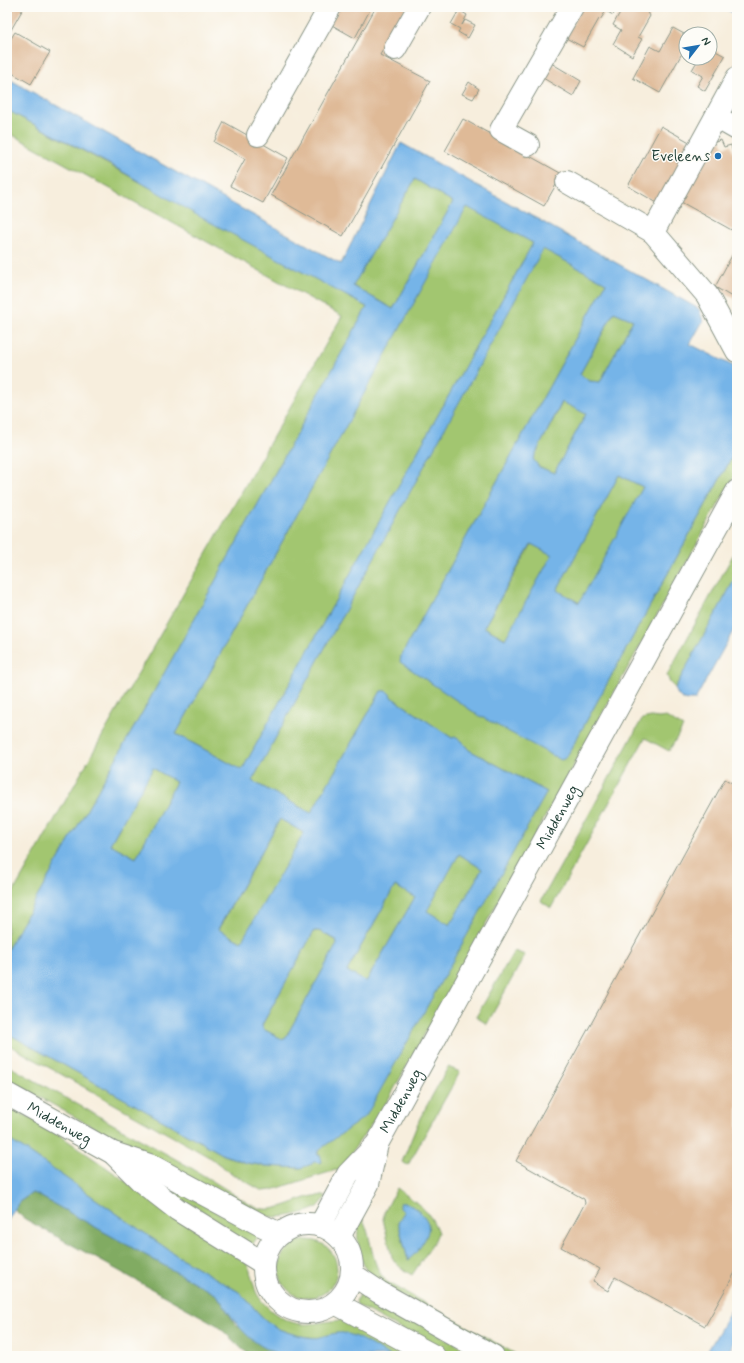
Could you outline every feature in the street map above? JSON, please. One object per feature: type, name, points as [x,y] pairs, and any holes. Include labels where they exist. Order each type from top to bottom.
[{"type":"street","points":[[258,135],[329,7]]},
{"type":"street","points":[[395,49],[419,7]]},
{"type":"street","points":[[528,146],[501,130],[572,7]]},
{"type":"street","points":[[653,232],[737,78]]},
{"type":"street","points":[[716,117],[737,130]]},
{"type":"street","points":[[567,182],[653,232],[707,294],[737,351]]},
{"type":"street","name":"Middenweg","points":[[320,1226],[348,1174],[377,1144],[737,490]]},
{"type":"street","name":"Middenweg","points":[[7,1094],[112,1153],[152,1166],[280,1234]]},
{"type":"street","name":"Middenweg","points":[[339,1237],[368,1184],[377,1144]]},
{"type":"street","name":"Middenweg","points":[[112,1153],[142,1182],[178,1210],[264,1263]]},
{"type":"street","points":[[309,1224],[320,1226],[333,1232],[339,1237],[350,1254],[352,1274],[349,1285],[343,1295],[326,1309],[303,1313],[291,1310],[281,1304],[273,1296],[267,1286],[264,1275],[264,1263],[269,1247],[280,1234],[289,1228],[309,1224]]},
{"type":"street","points":[[352,1274],[379,1292],[493,1356]]},
{"type":"street","points":[[335,1303],[434,1356]]},
{"type":"green space","points":[[7,110],[367,307],[141,715],[7,950],[7,903],[342,316],[7,132]]},
{"type":"green space","points":[[415,179],[453,202],[393,309],[353,286]]},
{"type":"green space","points":[[467,206],[533,243],[242,770],[176,734]]},
{"type":"green space","points":[[543,248],[606,283],[401,656],[401,662],[478,715],[566,758],[737,448],[737,471],[388,1100],[340,1172],[336,1170],[272,1190],[262,1191],[234,1175],[209,1157],[7,1044],[7,1033],[224,1155],[247,1163],[267,1166],[301,1168],[314,1161],[321,1163],[320,1155],[317,1154],[324,1146],[547,792],[469,750],[461,741],[455,737],[452,738],[394,699],[385,691],[381,691],[311,813],[252,781]]},
{"type":"green space","points":[[614,312],[633,320],[600,382],[589,381],[580,374]]},
{"type":"green space","points":[[563,401],[586,414],[554,473],[539,467],[533,459]]},
{"type":"green space","points":[[619,475],[643,487],[580,603],[557,590]]},
{"type":"green space","points":[[532,544],[552,555],[506,639],[484,627]]},
{"type":"green space","points":[[737,548],[737,575],[675,688],[670,683],[667,675]]},
{"type":"green space","points":[[651,717],[666,717],[683,727],[669,751],[645,738],[551,908],[541,901],[642,719]]},
{"type":"green space","points":[[153,768],[176,782],[136,858],[110,844]]},
{"type":"green space","points":[[280,819],[304,833],[242,942],[218,930]]},
{"type":"green space","points":[[459,854],[482,869],[450,926],[426,911]]},
{"type":"green space","points":[[395,886],[415,897],[366,982],[347,971]]},
{"type":"green space","points":[[314,931],[319,931],[336,941],[337,944],[286,1037],[282,1039],[263,1029],[262,1025]]},
{"type":"green space","points":[[514,951],[525,955],[487,1024],[476,1017]]},
{"type":"green space","points":[[7,1065],[188,1166],[255,1207],[267,1209],[276,1208],[312,1196],[320,1195],[326,1197],[318,1207],[307,1212],[285,1216],[265,1216],[136,1151],[7,1079]]},
{"type":"green space","points":[[448,1067],[460,1072],[408,1165],[402,1162],[420,1118]]},
{"type":"green space","points":[[7,1105],[58,1134],[195,1229],[246,1262],[257,1294],[266,1306],[279,1316],[293,1323],[301,1324],[346,1320],[419,1356],[391,1356],[346,1334],[336,1333],[319,1338],[299,1336],[278,1329],[263,1318],[239,1292],[176,1255],[27,1151],[7,1139]]},
{"type":"green space","points":[[144,1172],[259,1235],[252,1245],[210,1222]]},
{"type":"green space","points":[[397,1188],[422,1207],[435,1225],[438,1233],[434,1242],[412,1275],[400,1268],[392,1257],[383,1219],[385,1211]],"holes":[[[402,1203],[407,1204],[408,1260],[398,1222],[405,1212]]]},
{"type":"green space","points":[[32,1193],[217,1295],[235,1324],[271,1352],[285,1356],[253,1356],[243,1350],[217,1325],[25,1219],[14,1210],[19,1202]]},
{"type":"green space","points":[[361,1216],[368,1232],[377,1267],[387,1282],[519,1356],[503,1356],[371,1277],[363,1263],[358,1248],[358,1232]]},
{"type":"green space","points":[[308,1240],[324,1245],[332,1253],[337,1269],[332,1285],[324,1293],[308,1298],[292,1293],[284,1285],[279,1269],[284,1253],[292,1245]]},
{"type":"green space","points":[[361,1292],[479,1356],[449,1356],[357,1305],[356,1301]]},
{"type":"water","points":[[7,78],[341,264],[401,143],[699,309],[703,321],[690,344],[737,368],[737,448],[566,758],[561,760],[478,715],[400,662],[401,656],[606,283],[543,249],[252,781],[311,813],[381,691],[385,691],[394,699],[452,738],[455,737],[461,741],[469,750],[547,792],[366,1116],[319,1150],[317,1154],[321,1157],[322,1162],[319,1163],[314,1161],[312,1164],[301,1168],[267,1166],[247,1163],[224,1155],[7,1033],[7,950],[141,715],[367,307],[195,214],[111,165],[7,110]],"holes":[[[415,179],[453,202],[393,309],[353,286]],[[467,207],[533,243],[242,770],[176,734]],[[614,312],[633,320],[600,382],[589,381],[580,374]],[[562,402],[586,414],[554,473],[539,467],[533,459]],[[619,475],[643,487],[579,603],[557,590]],[[531,544],[552,555],[505,639],[484,627]],[[153,768],[176,782],[136,858],[110,844]],[[280,819],[304,833],[241,942],[218,929]],[[459,854],[482,869],[450,925],[427,911]],[[395,886],[415,897],[366,982],[347,971]],[[314,931],[319,931],[336,940],[337,944],[286,1037],[282,1039],[263,1029],[262,1025]]]},
{"type":"water","points":[[737,575],[737,624],[695,700],[687,700],[682,698],[678,695],[675,688]]},
{"type":"water","points":[[7,1139],[27,1151],[176,1255],[239,1292],[267,1322],[273,1326],[300,1336],[311,1338],[338,1333],[349,1334],[391,1356],[285,1356],[272,1351],[252,1340],[245,1333],[217,1295],[36,1194],[32,1193],[19,1202],[7,1222]]},
{"type":"water","points":[[400,1203],[407,1203],[416,1209],[424,1216],[428,1224],[428,1232],[424,1241],[417,1252],[408,1260],[398,1222],[404,1212],[400,1208]]},
{"type":"water","points":[[737,1300],[737,1337],[726,1356],[705,1356]]},
{"type":"building","points":[[7,7],[24,7],[7,37]]},
{"type":"building","points":[[340,7],[371,8],[355,38],[330,24]]},
{"type":"building","points":[[376,7],[407,7],[380,55],[430,81],[343,236],[271,195]]},
{"type":"building","points":[[582,7],[617,7],[613,15],[606,11],[600,20],[599,19],[583,47],[566,38]]},
{"type":"building","points":[[623,7],[642,7],[647,10],[650,16],[638,37],[642,39],[632,56],[613,44],[621,30],[613,25]]},
{"type":"building","points":[[459,10],[467,15],[462,25],[465,20],[475,25],[468,38],[458,32],[460,29],[451,24]]},
{"type":"building","points":[[673,28],[678,31],[678,60],[660,93],[633,78],[650,46],[660,51]]},
{"type":"building","points":[[15,32],[50,52],[31,84],[7,70],[7,45]]},
{"type":"building","points":[[718,52],[725,56],[705,91],[697,86],[703,76],[692,70],[694,66],[718,66]]},
{"type":"building","points":[[551,63],[581,81],[573,96],[543,78]]},
{"type":"building","points":[[469,82],[479,89],[473,99],[462,94]]},
{"type":"building","points":[[463,119],[562,174],[544,206],[445,151]]},
{"type":"building","points":[[224,122],[288,158],[263,203],[230,186],[245,159],[214,142]]},
{"type":"building","points":[[661,126],[693,144],[659,204],[628,186]]},
{"type":"building","points":[[721,140],[724,147],[731,145],[733,153],[737,152],[737,233],[681,202],[707,145]]},
{"type":"building","points":[[737,246],[737,300],[715,287]]},
{"type":"building","points":[[725,779],[737,786],[737,1269],[705,1326],[615,1277],[608,1291],[596,1284],[597,1283],[593,1281],[600,1269],[561,1247],[585,1203],[584,1199],[516,1161]]},
{"type":"waterway","points":[[729,7],[737,11]]},
{"type":"place","name":"Eveleens","points":[[718,156]]}]
